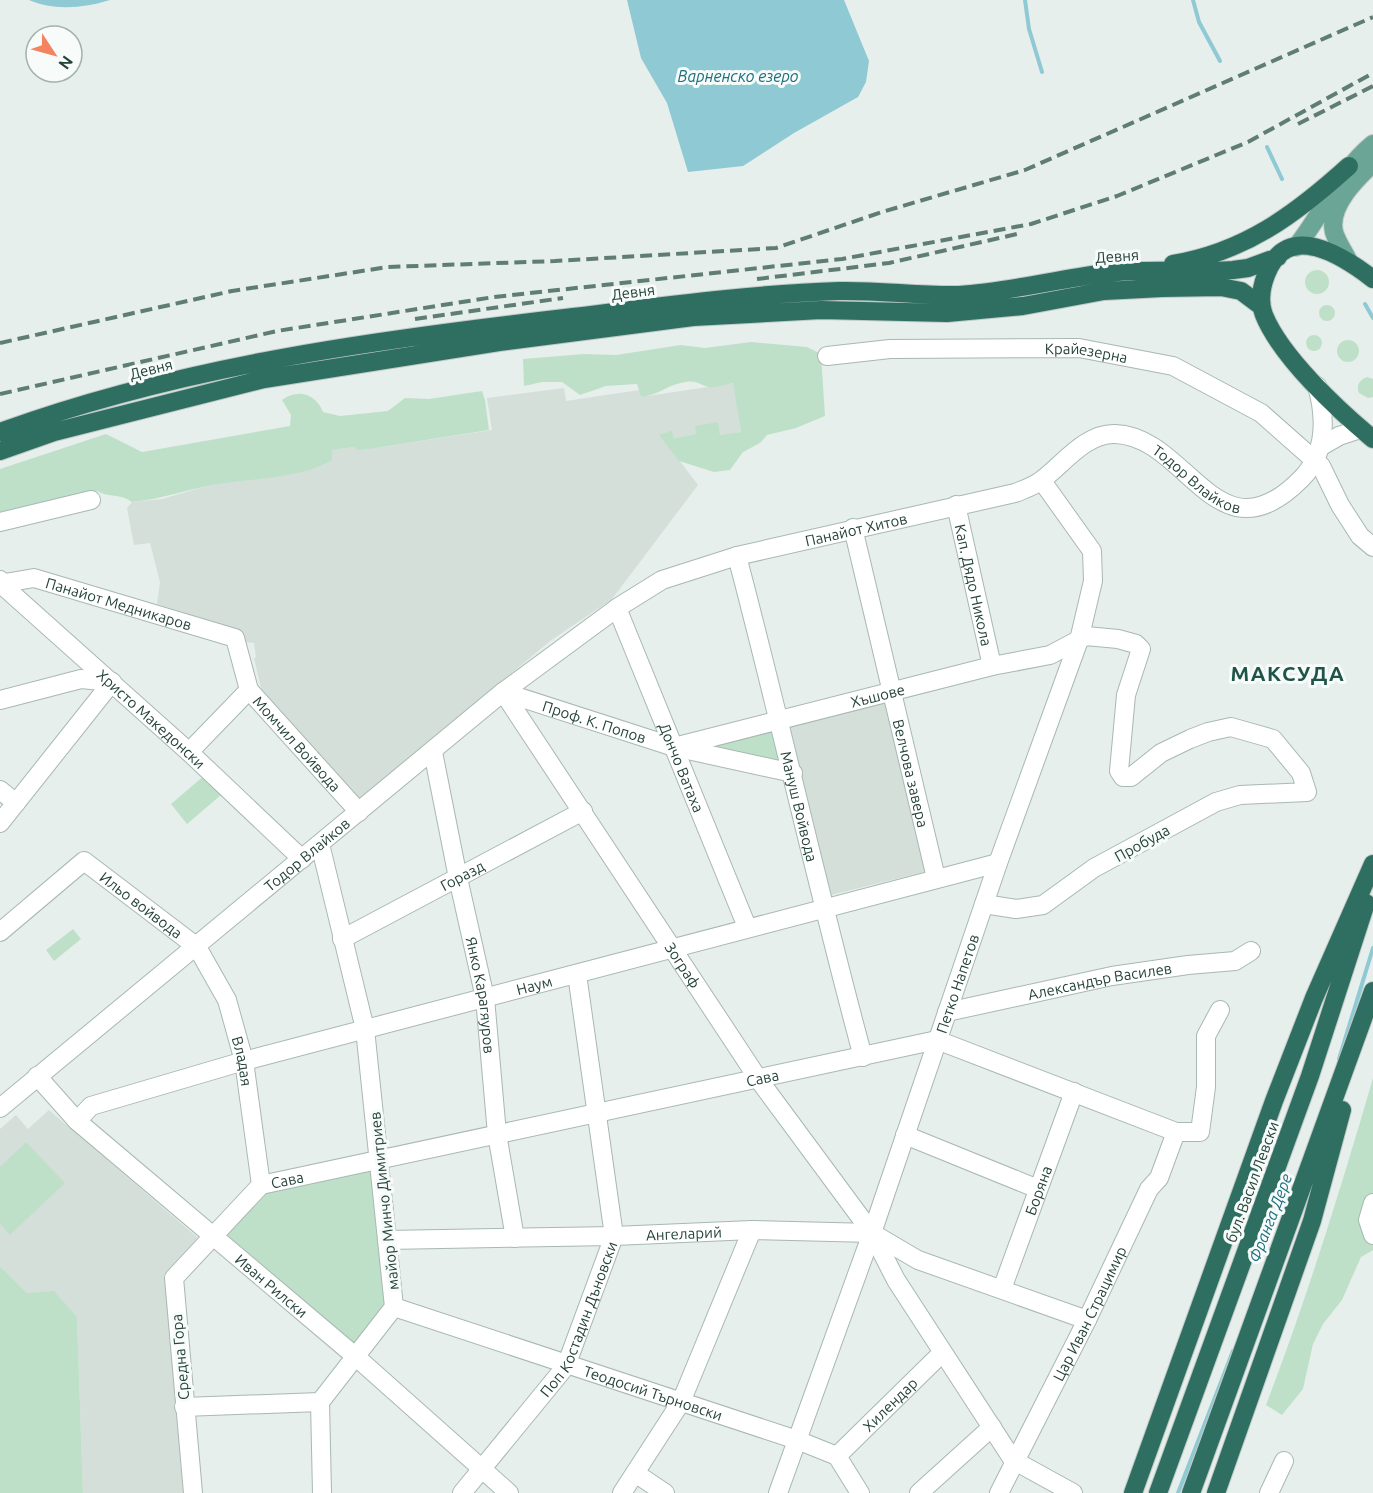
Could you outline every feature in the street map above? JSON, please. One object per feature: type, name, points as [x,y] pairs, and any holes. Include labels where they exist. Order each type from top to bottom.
[{"type":"highway","points":[[1130,271],[1200,259],[1246,242],[1304,206],[1349,166]]},
{"type":"highway","points":[[1296,247],[1309,245],[1323,248],[1349,262],[1373,279]]},
{"type":"highway","name":"Девня","points":[[0,432],[49,414],[255,361],[484,327],[699,302],[841,291],[910,295],[960,294],[1017,289],[1130,271],[1233,270],[1248,268],[1278,257],[1296,247]]},
{"type":"highway","points":[[1261,306],[1267,273],[1278,257]]},
{"type":"highway","points":[[0,451],[54,432],[264,379],[499,342],[693,318],[820,310],[947,314],[1023,306],[1104,291],[1221,287],[1241,291],[1261,306],[1279,341],[1317,386],[1367,434]]},
{"type":"highway","points":[[1133,1493],[1278,1092],[1314,998],[1373,864]]},
{"type":"highway","name":"бул. Васил Левски","points":[[1158,1493],[1310,1076],[1373,881]]},
{"type":"highway","points":[[1191,1493],[1373,991]]},
{"type":"highway","points":[[1216,1493],[1317,1203],[1366,1013]]},
{"type":"main road","points":[[1296,247],[1349,166],[1373,144]]},
{"type":"main road","points":[[1349,262],[1334,230],[1335,213],[1347,192],[1373,163]]},
{"type":"street","name":"Кpaйeзepнa","points":[[827,356],[890,349],[1079,348],[1173,366],[1261,413],[1317,454]]},
{"type":"street","name":"Тодор Влайков","points":[[1089,441],[1113,434],[1139,438],[1164,455],[1214,498],[1228,506],[1259,506],[1280,498],[1304,476],[1317,454],[1324,419],[1317,386]]},
{"type":"street","name":"Тодор Влайков","points":[[1317,454],[1339,436],[1367,434]]},
{"type":"street","name":"Панайот Хитов","points":[[617,608],[662,580],[737,556],[1015,493],[1042,481],[1089,441]]},
{"type":"street","points":[[1317,454],[1340,506],[1360,536],[1373,547]]},
{"type":"street","name":"Петко Напетов","points":[[778,1493],[872,1233],[998,863],[1079,640],[1093,581],[1092,551],[1042,481]]},
{"type":"street","points":[[0,522],[91,500]]},
{"type":"street","name":"Кап. Дядо Никола","points":[[956,505],[992,666]]},
{"type":"street","name":"Велчова завера","points":[[853,528],[936,878]]},
{"type":"street","name":"Mануш Войвода","points":[[737,556],[780,719],[822,907],[862,1058]]},
{"type":"street","name":"Панайот Медникаров","points":[[0,583],[34,578],[235,638]]},
{"type":"street","name":"Христо Македонски","points":[[0,583],[189,752],[302,859]]},
{"type":"street","name":"Тодор Влайков","points":[[0,1108],[503,692],[617,608]]},
{"type":"street","name":"Дончо Ватаха","points":[[617,608],[747,927]]},
{"type":"street","name":"Прoбудa","points":[[984,904],[1016,909],[1043,905],[1094,868],[1216,802],[1240,795],[1307,792],[1301,773],[1273,739],[1231,727],[1190,739],[1161,753],[1131,777],[1123,777],[1119,771],[1126,695],[1141,649],[1136,644],[1118,639],[1086,636],[1079,640]]},
{"type":"street","name":"Момчил Войвода","points":[[235,638],[249,690],[359,812]]},
{"type":"street","name":"Хъшове","points":[[674,747],[992,666],[1050,655],[1079,640]]},
{"type":"street","points":[[0,700],[81,679],[112,682]]},
{"type":"street","points":[[0,823],[112,682]]},
{"type":"street","points":[[189,752],[249,690]]},
{"type":"street","name":"Проф. К. Попов","points":[[503,692],[674,747],[793,773]]},
{"type":"street","name":"Зограф","points":[[503,692],[584,811],[759,1080],[872,1233]]},
{"type":"street","name":"Янко Карагяуров","points":[[433,752],[485,998],[497,1134],[515,1238]]},
{"type":"street","points":[[0,790],[16,803]]},
{"type":"street","name":"Горазд","points":[[342,939],[584,811]]},
{"type":"street","name":"майор Минчо Димитриев","points":[[320,844],[365,1029],[381,1160],[394,1307],[320,1402]]},
{"type":"street","name":"Ильо войвода","points":[[0,932],[84,861],[197,947]]},
{"type":"street","name":"Наум","points":[[77,1121],[91,1106],[244,1061],[822,907],[998,863]]},
{"type":"street","name":"Владая","points":[[197,947],[226,1000],[244,1061],[261,1185]]},
{"type":"street","name":"Александър Василев","points":[[947,1012],[1112,976],[1235,961],[1251,951]]},
{"type":"street","name":"Поп Костадин Дъновски","points":[[462,1493],[566,1366],[614,1236],[577,974]]},
{"type":"street","points":[[937,1040],[1176,1132],[1200,1132],[1206,1087],[1206,1036],[1220,1010]]},
{"type":"street","name":"Сава","points":[[213,1236],[261,1185],[862,1058],[937,1040]]},
{"type":"street","name":"Иван Рилски","points":[[37,1076],[77,1121],[355,1356],[509,1493]]},
{"type":"street","name":"Боряна","points":[[1002,1289],[1074,1092]]},
{"type":"street","name":"Цар Иван Страцимир","points":[[999,1493],[1013,1460],[1087,1320],[1149,1189],[1159,1178],[1176,1132]]},
{"type":"street","points":[[905,1135],[1038,1189]]},
{"type":"street","points":[[622,1493],[681,1402],[752,1230]]},
{"type":"street","name":"Ангеларий","points":[[387,1240],[614,1236],[752,1230],[872,1233]]},
{"type":"street","points":[[872,1233],[918,1260],[1087,1320]]},
{"type":"street","points":[[872,1233],[896,1280],[1013,1460],[1073,1493]]},
{"type":"street","name":"Средна Гора","points":[[193,1493],[174,1278],[213,1236]]},
{"type":"street","name":"Теодосий Търновски","points":[[394,1307],[566,1366],[797,1440],[837,1456]]},
{"type":"street","name":"Хилендар","points":[[837,1456],[942,1353]]},
{"type":"street","points":[[184,1407],[320,1402],[321,1493]]},
{"type":"street","points":[[919,1493],[992,1427]]},
{"type":"street","points":[[837,1456],[860,1493]]},
{"type":"street","points":[[1269,1493],[1284,1461]]},
{"type":"street","points":[[635,1473],[665,1493]]},
{"type":"shaded area","points":[[734,383],[741,432],[720,436],[717,422],[697,434],[674,438],[672,430],[660,435],[698,485],[612,599],[550,641],[358,801],[261,688],[254,658],[256,657],[254,643],[244,642],[242,631],[157,604],[160,582],[150,543],[134,545],[127,508],[132,502],[162,499],[331,450],[354,447],[376,448],[492,430],[487,398],[564,388],[566,401],[639,390],[641,397]]},
{"type":"shaded area","points":[[886,699],[928,871],[831,895],[789,723]]},
{"type":"shaded area","points":[[49,1110],[198,1238],[165,1276],[183,1493],[83,1493],[77,1317],[27,1293],[0,1266],[0,1129],[16,1115],[28,1129]]},
{"type":"green space","points":[[1317,270],[1325,274],[1329,282],[1325,290],[1317,294],[1309,290],[1305,282],[1309,274]]},
{"type":"green space","points":[[1324,305],[1330,305],[1335,313],[1333,319],[1324,321],[1319,316],[1319,310]]},
{"type":"green space","points":[[1311,335],[1317,335],[1322,343],[1320,349],[1311,351],[1306,346],[1306,340]]},
{"type":"green space","points":[[1344,340],[1352,340],[1359,347],[1359,355],[1352,362],[1344,362],[1337,355],[1337,347]]},
{"type":"green space","points":[[751,342],[807,347],[821,354],[825,416],[796,428],[767,435],[760,443],[743,452],[730,470],[714,472],[679,461],[659,435],[672,430],[674,438],[696,434],[695,426],[718,422],[720,435],[741,432],[733,383],[712,387],[686,382],[641,397],[637,384],[606,386],[580,395],[562,382],[542,382],[524,386],[523,359],[584,354],[616,355],[681,345],[705,348]]},
{"type":"green space","points":[[1367,377],[1373,379],[1373,397],[1368,398],[1359,393],[1358,388],[1360,382]]},
{"type":"green space","points":[[482,391],[489,430],[376,448],[358,450],[354,447],[332,450],[332,460],[306,471],[218,484],[154,499],[132,502],[123,497],[97,491],[0,517],[0,469],[106,434],[142,452],[290,426],[291,415],[282,400],[294,394],[311,397],[323,412],[340,416],[388,411],[405,398],[429,399]]},
{"type":"green space","points":[[780,719],[793,773],[674,747]]},
{"type":"green space","points":[[205,775],[221,795],[187,824],[171,804]]},
{"type":"green space","points":[[73,929],[81,939],[54,961],[46,950]]},
{"type":"green space","points":[[1373,1078],[1373,1250],[1361,1257],[1342,1300],[1323,1324],[1313,1344],[1303,1389],[1282,1415],[1266,1405],[1323,1243]]},
{"type":"green space","points":[[26,1142],[65,1183],[10,1235],[0,1224],[0,1167]]},
{"type":"green space","points":[[380,1160],[394,1307],[355,1356],[213,1236],[253,1190]]},
{"type":"green space","points":[[0,1266],[27,1293],[54,1291],[77,1317],[83,1493],[0,1493]]},
{"type":"water","points":[[29,0],[110,0],[90,5],[59,7]]},
{"type":"water","name":"Варненско езеро","points":[[627,0],[844,0],[869,61],[866,82],[858,97],[794,133],[743,166],[688,172],[667,103],[641,58]]},
{"type":"waterway","points":[[1025,0],[1029,29],[1042,72]]},
{"type":"waterway","name":"Франга Дере","points":[[1193,0],[1199,22],[1220,61]]},
{"type":"waterway","name":"Франга Дере","points":[[1267,147],[1282,179]]},
{"type":"waterway","name":"Франга Дере","points":[[1365,304],[1373,318]]},
{"type":"waterway","name":"Франга Дере","points":[[1339,1059],[1373,948]]},
{"type":"waterway","name":"Франга Дере","points":[[1178,1493],[1233,1351]]},
{"type":"railway","points":[[0,343],[232,291],[388,267],[555,261],[776,248],[882,212],[1025,170],[1373,17]]},
{"type":"railway","points":[[0,394],[277,331],[494,297],[842,259],[1031,224],[1117,196],[1248,142],[1373,73]]},
{"type":"railway","points":[[1298,124],[1373,86]]},
{"type":"railway","points":[[757,279],[889,263],[1017,234]]},
{"type":"railway","points":[[415,319],[563,298]]},
{"type":"district","name":"МАКСУДА","points":[[1288,673]]}]
